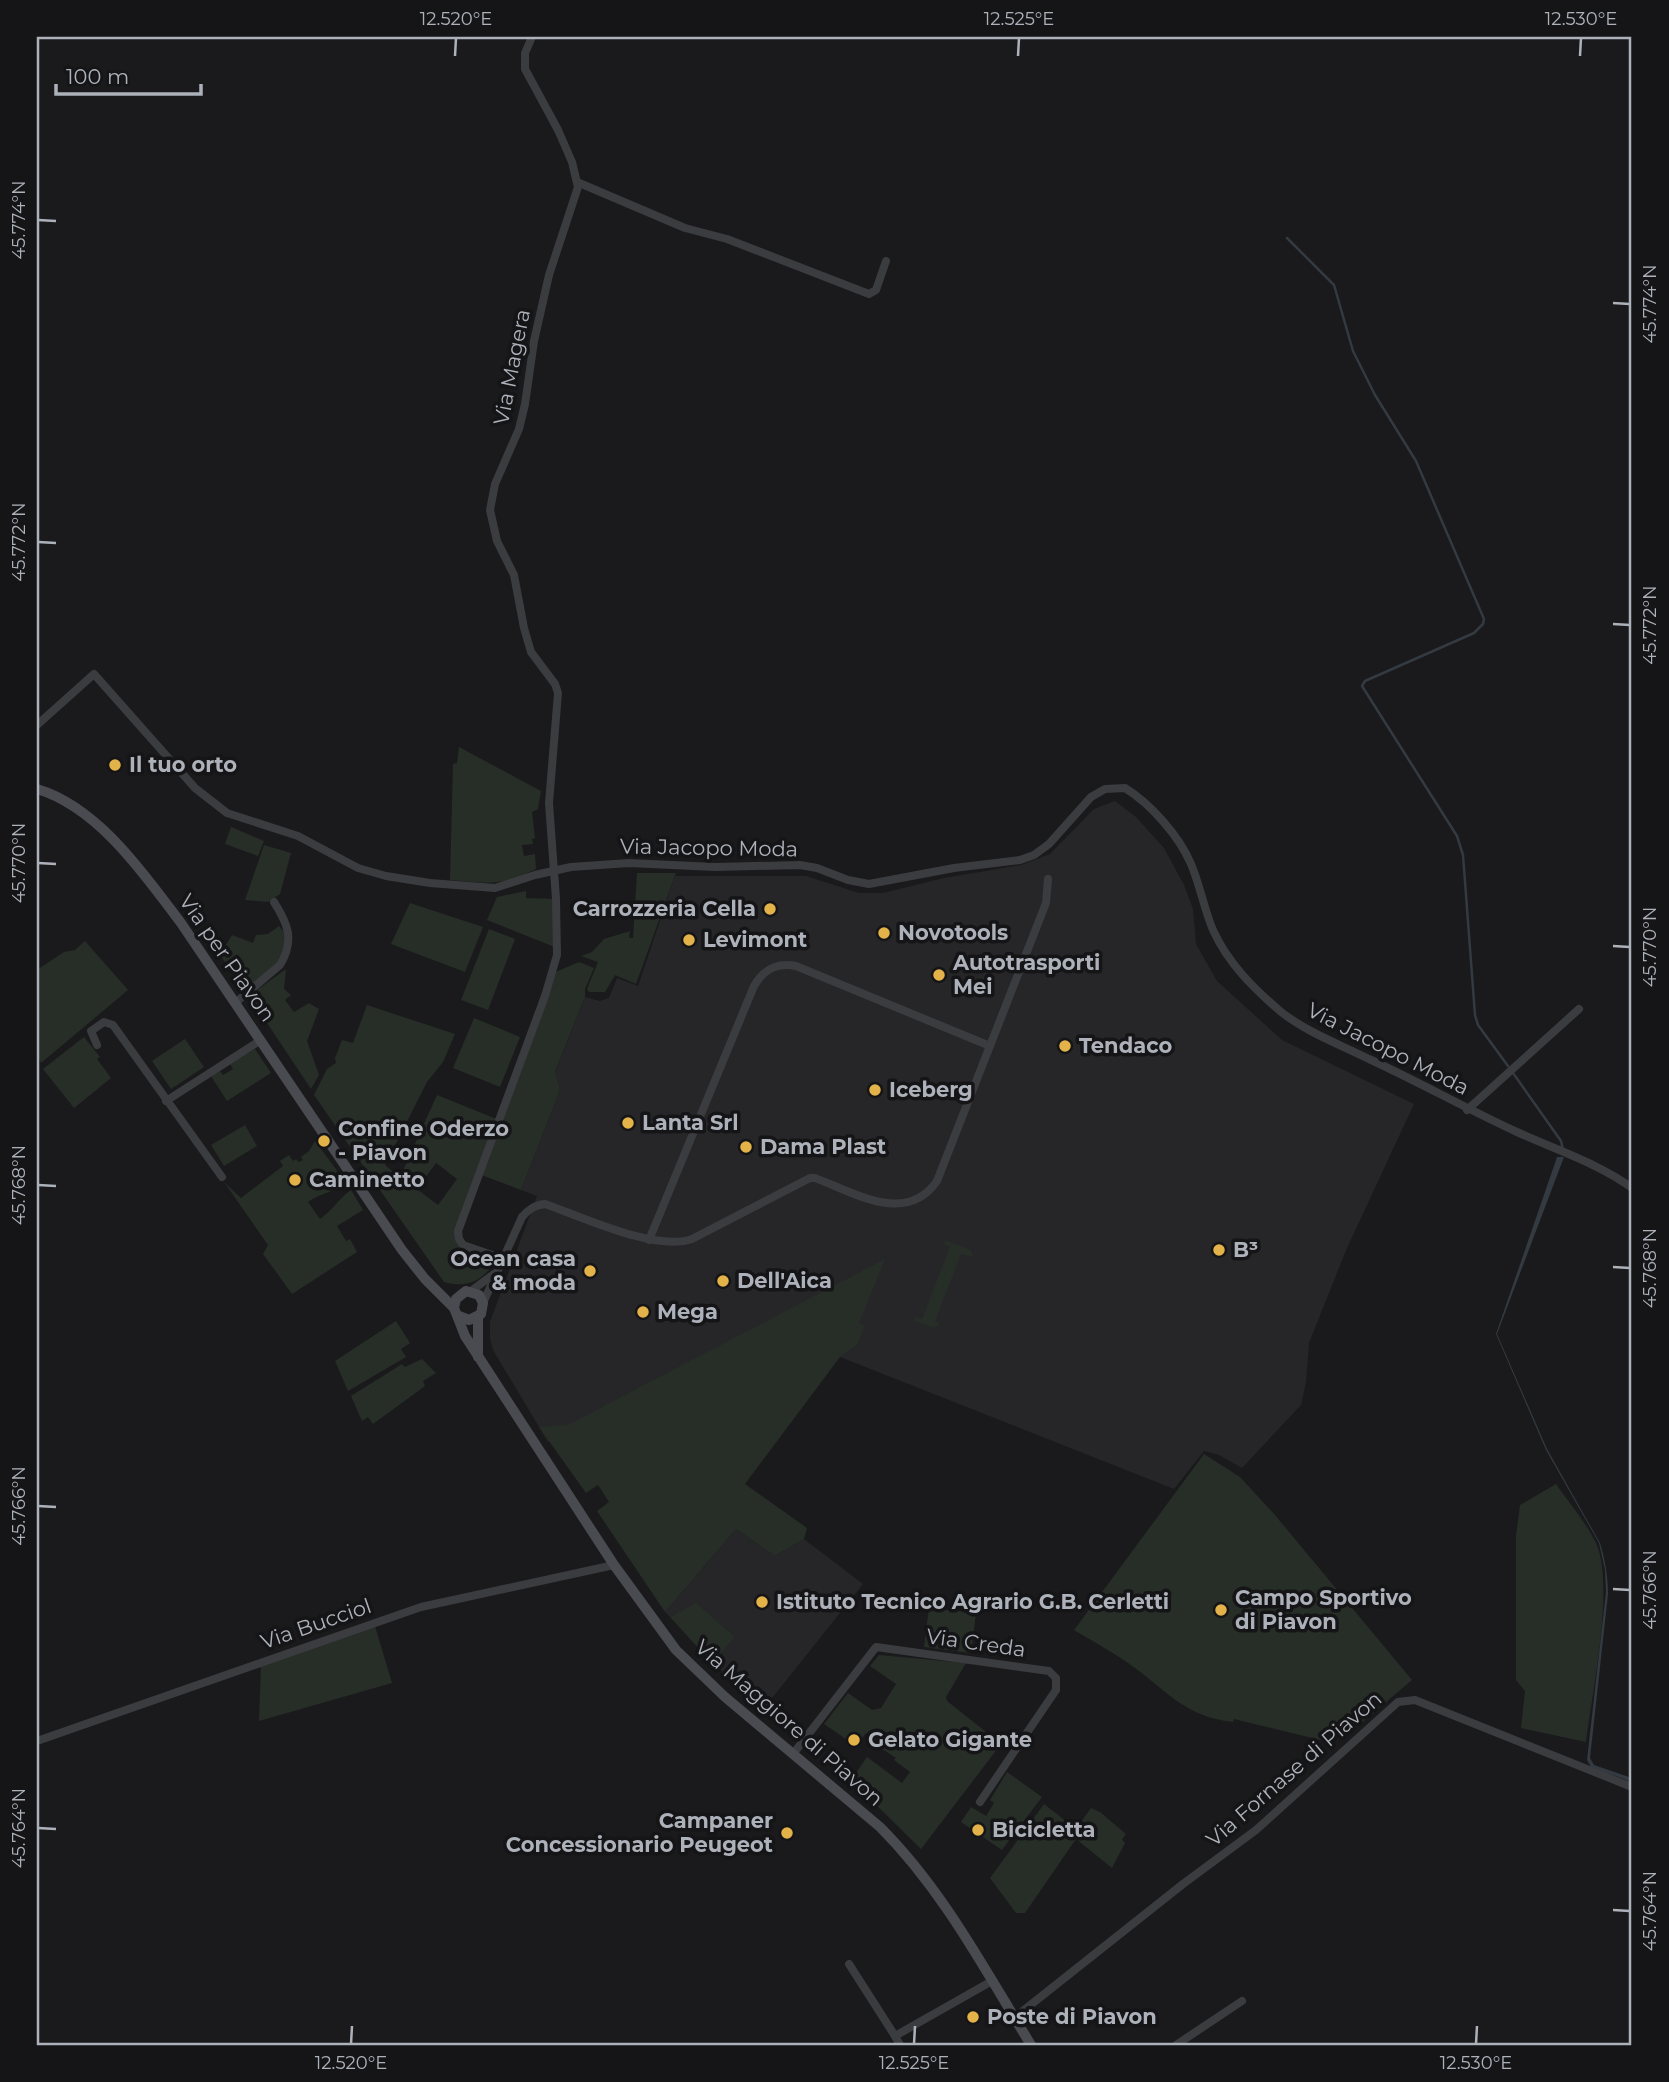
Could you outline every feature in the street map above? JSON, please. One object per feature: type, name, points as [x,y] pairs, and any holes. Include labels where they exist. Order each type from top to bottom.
[{"type":"main road","name":"Via per Piavon","points":[[37,789],[69,802],[103,831],[181,923],[353,1180]]},
{"type":"main road","name":"Via Maggiore di Piavon","points":[[353,1180],[401,1250],[457,1312],[464,1336],[649,1615],[687,1661],[725,1697],[880,1827],[906,1854],[944,1905],[1031,2045]]},
{"type":"main road","name":"Via Maggiore di Piavon","points":[[425,1279],[458,1295]]},
{"type":"main road","points":[[478,1317],[468,1320],[457,1312],[458,1295],[471,1291],[479,1295],[483,1303],[478,1317],[478,1357]]},
{"type":"street","points":[[532,37],[525,52],[525,69],[558,130],[572,162],[577,182],[685,228],[727,239],[869,294],[876,290],[886,261]]},
{"type":"street","name":"Via Magera","points":[[555,871],[549,803],[558,694],[555,684],[531,652],[514,575],[497,541],[490,510],[495,484],[522,419],[534,341],[549,275],[578,187],[577,182]]},
{"type":"street","name":"Via Jacopo Moda","points":[[37,725],[94,674],[195,788],[227,813],[298,836],[358,868],[386,876],[430,883],[495,888],[555,871],[618,863],[715,867],[800,865],[869,884],[954,868],[1020,860],[1034,855],[1049,844],[1091,797],[1105,789],[1125,788],[1143,802],[1183,850],[1190,862],[1213,930],[1230,959],[1254,988],[1297,1024],[1468,1110],[1605,1172],[1632,1188]]},
{"type":"street","points":[[504,1259],[463,1245],[458,1231],[553,973],[557,955],[555,871]]},
{"type":"street","points":[[483,1303],[522,1217],[527,1211],[540,1205],[649,1240],[671,1243],[692,1240],[810,1178],[879,1202],[900,1205],[919,1198],[937,1181],[1046,903],[1048,879]]},
{"type":"street","points":[[235,1003],[280,965],[284,958],[288,927],[274,902]]},
{"type":"street","points":[[649,1240],[754,986],[767,970],[782,965],[796,966],[990,1045]]},
{"type":"street","points":[[1468,1110],[1579,1009]]},
{"type":"street","points":[[97,1045],[91,1031],[104,1022],[113,1025],[222,1177]]},
{"type":"street","points":[[166,1101],[261,1040]]},
{"type":"street","points":[[471,1291],[497,1272]]},
{"type":"street","name":"Via Bucciol","points":[[37,1741],[422,1607],[614,1565]]},
{"type":"street","name":"Via Creda","points":[[793,1754],[876,1647],[1049,1671],[1054,1674],[1056,1690],[980,1802]]},
{"type":"street","name":"Via Fornase di Piavon","points":[[1014,2018],[1183,1884],[1256,1830],[1352,1742],[1403,1700],[1415,1699],[1632,1787]]},
{"type":"street","points":[[849,1964],[900,2045]]},
{"type":"street","points":[[895,2036],[992,1982]]},
{"type":"street","points":[[1176,2045],[1242,2001]]},
{"type":"shaded area","points":[[459,747],[541,791],[538,809],[532,812],[535,838],[532,839],[533,844],[522,845],[524,856],[535,854],[536,869],[503,881],[450,880],[453,764],[457,763]]},
{"type":"shaded area","points":[[1115,801],[1136,817],[1164,848],[1184,885],[1193,909],[1196,944],[1217,981],[1282,1040],[1414,1104],[1347,1248],[1309,1343],[1301,1405],[1242,1468],[1219,1455],[1204,1451],[1174,1489],[840,1357],[802,1322],[548,1442],[493,1350],[490,1322],[537,1196],[521,1190],[560,1090],[555,1073],[585,997],[600,1001],[609,998],[617,978],[638,986],[675,876],[806,876],[859,893],[883,893],[944,878],[1021,865],[1050,854],[1094,809]]},
{"type":"shaded area","points":[[231,827],[264,841],[258,856],[225,844]]},
{"type":"shaded area","points":[[264,845],[291,853],[280,894],[268,902],[245,900]]},
{"type":"shaded area","points":[[637,873],[676,873],[636,984],[615,975],[605,992],[589,992],[587,989],[598,962],[581,956],[592,952],[604,939],[630,931],[629,938],[633,938]]},
{"type":"shaded area","points":[[526,891],[526,898],[556,899],[557,948],[487,920],[497,897]]},
{"type":"shaded area","points":[[410,903],[483,927],[465,972],[391,944]]},
{"type":"shaded area","points":[[279,926],[288,937],[285,955],[248,992],[220,955],[232,935],[253,943],[256,935],[268,934]]},
{"type":"shaded area","points":[[489,929],[515,939],[488,1010],[461,1000]]},
{"type":"shaded area","points":[[85,941],[128,990],[41,1063],[37,1055],[37,970],[64,952],[75,950]]},
{"type":"shaded area","points":[[579,962],[594,968],[555,1072],[560,1090],[521,1190],[479,1174],[459,1239],[498,1257],[488,1271],[476,1280],[462,1284],[444,1282],[314,1095],[327,1069],[336,1063],[335,1058],[342,1040],[353,1043],[367,1005],[455,1034],[443,1062],[427,1082],[385,1165],[400,1177],[437,1095],[499,1120],[553,973]],"holes":[[[436,1163],[457,1179],[438,1205],[417,1189]]]},
{"type":"shaded area","points":[[286,969],[284,989],[291,995],[285,1000],[294,1012],[309,1003],[319,1009],[307,1041],[319,1075],[311,1089],[249,996]]},
{"type":"shaded area","points":[[474,1018],[520,1037],[500,1087],[453,1068]]},
{"type":"shaded area","points":[[84,1037],[100,1057],[97,1059],[111,1078],[74,1108],[43,1069]]},
{"type":"shaded area","points":[[185,1039],[204,1067],[171,1089],[152,1061]]},
{"type":"shaded area","points":[[255,1049],[271,1073],[227,1101],[211,1076],[220,1071],[223,1075],[233,1069],[230,1064]]},
{"type":"shaded area","points":[[245,1125],[257,1146],[224,1166],[211,1145]]},
{"type":"shaded area","points":[[315,1141],[347,1184],[308,1202],[320,1219],[351,1190],[363,1210],[337,1226],[346,1241],[350,1239],[357,1252],[292,1294],[263,1254],[268,1245],[224,1182],[241,1198],[283,1166],[280,1161],[289,1155],[293,1161],[303,1160],[301,1157]]},
{"type":"shaded area","points":[[1557,1157],[1564,1157],[1497,1334],[1547,1449],[1600,1543],[1606,1568],[1608,1594],[1590,1758],[1594,1765],[1632,1778],[1632,1782],[1591,1767],[1587,1760],[1606,1592],[1605,1570],[1599,1543],[1546,1450],[1496,1334]]},
{"type":"shaded area","points":[[945,1240],[971,1250],[973,1257],[961,1254],[935,1321],[940,1324],[934,1328],[914,1321],[916,1317],[922,1319],[950,1247],[944,1244]]},
{"type":"shaded area","points":[[885,1259],[859,1323],[865,1326],[857,1345],[840,1357],[745,1484],[807,1528],[804,1539],[775,1556],[736,1529],[665,1612],[597,1511],[609,1502],[598,1485],[586,1493],[539,1427],[568,1425]]},
{"type":"shaded area","points":[[396,1321],[410,1343],[401,1349],[406,1357],[348,1391],[335,1361]]},
{"type":"shaded area","points":[[422,1359],[436,1373],[423,1381],[425,1386],[373,1424],[368,1417],[362,1421],[351,1396],[402,1364],[405,1367]]},
{"type":"shaded area","name":"Campo Sportivo di Piavon","points":[[1204,1454],[1240,1477],[1275,1515],[1412,1680],[1351,1732],[1346,1727],[1329,1742],[1234,1719],[1233,1722],[1203,1715],[1180,1703],[1128,1663],[1074,1630]]},
{"type":"shaded area","points":[[1556,1484],[1592,1535],[1601,1561],[1603,1611],[1586,1742],[1521,1728],[1525,1691],[1516,1680],[1516,1536],[1520,1505]]},
{"type":"shaded area","points":[[736,1529],[775,1556],[804,1539],[863,1584],[765,1707],[712,1663],[733,1640],[733,1635],[696,1604],[670,1617],[665,1612]]},
{"type":"shaded area","points":[[696,1603],[733,1635],[733,1640],[712,1663],[670,1617]]},
{"type":"shaded area","points":[[929,1608],[976,1613],[971,1653],[924,1647]]},
{"type":"shaded area","points":[[375,1626],[392,1683],[259,1721],[261,1665]]},
{"type":"shaded area","points":[[879,1655],[966,1663],[946,1697],[947,1701],[1001,1744],[921,1849],[851,1780],[867,1757],[902,1783],[910,1772],[866,1733],[856,1746],[824,1724],[848,1693],[872,1710],[881,1708],[896,1684],[870,1666]]},
{"type":"shaded area","points":[[1007,1772],[1042,1797],[1002,1850],[961,1822],[971,1807],[986,1816],[994,1803],[990,1800]]},
{"type":"shaded area","points":[[1044,1804],[1076,1829],[1091,1808],[1100,1812],[1126,1834],[1122,1839],[1125,1843],[1112,1868],[1076,1839],[1025,1913],[1016,1913],[990,1878]]},
{"type":"waterway","points":[[1287,238],[1334,285],[1353,351],[1375,395],[1416,461],[1484,619],[1474,633],[1365,681],[1362,686],[1457,836],[1463,855],[1475,1015],[1478,1025],[1508,1066]]},
{"type":"waterway","points":[[1513,1073],[1561,1141],[1563,1150]]},
{"type":"place","name":"Il tuo orto","points":[[115,765]]},
{"type":"place","name":"Carrozzeria Cella","points":[[770,909]]},
{"type":"place","name":"Novotools","points":[[884,933]]},
{"type":"place","name":"Levimont","points":[[689,940]]},
{"type":"place","name":"Autotrasporti Mei","points":[[939,975]]},
{"type":"place","name":"Tendaco","points":[[1065,1046]]},
{"type":"place","name":"Iceberg","points":[[875,1090]]},
{"type":"place","name":"Lanta Srl","points":[[628,1123]]},
{"type":"place","name":"Confine Oderzo - Piavon","points":[[324,1141]]},
{"type":"place","name":"Dama Plast","points":[[746,1147]]},
{"type":"place","name":"Caminetto","points":[[295,1180]]},
{"type":"place","name":"B³","points":[[1219,1250]]},
{"type":"place","name":"Ocean casa & moda","points":[[590,1271]]},
{"type":"place","name":"Dell'Aica","points":[[723,1281]]},
{"type":"place","name":"Mega","points":[[643,1312]]},
{"type":"place","name":"Istituto Tecnico Agrario G.B. Cerletti","points":[[762,1602]]},
{"type":"place","name":"Campo Sportivo di Piavon","points":[[1221,1610]]},
{"type":"place","name":"Gelato Gigante","points":[[854,1740]]},
{"type":"place","name":"Bicicletta","points":[[978,1830]]},
{"type":"place","name":"Campaner Concessionario Peugeot","points":[[787,1833]]},
{"type":"place","name":"Poste di Piavon","points":[[973,2017]]}]
